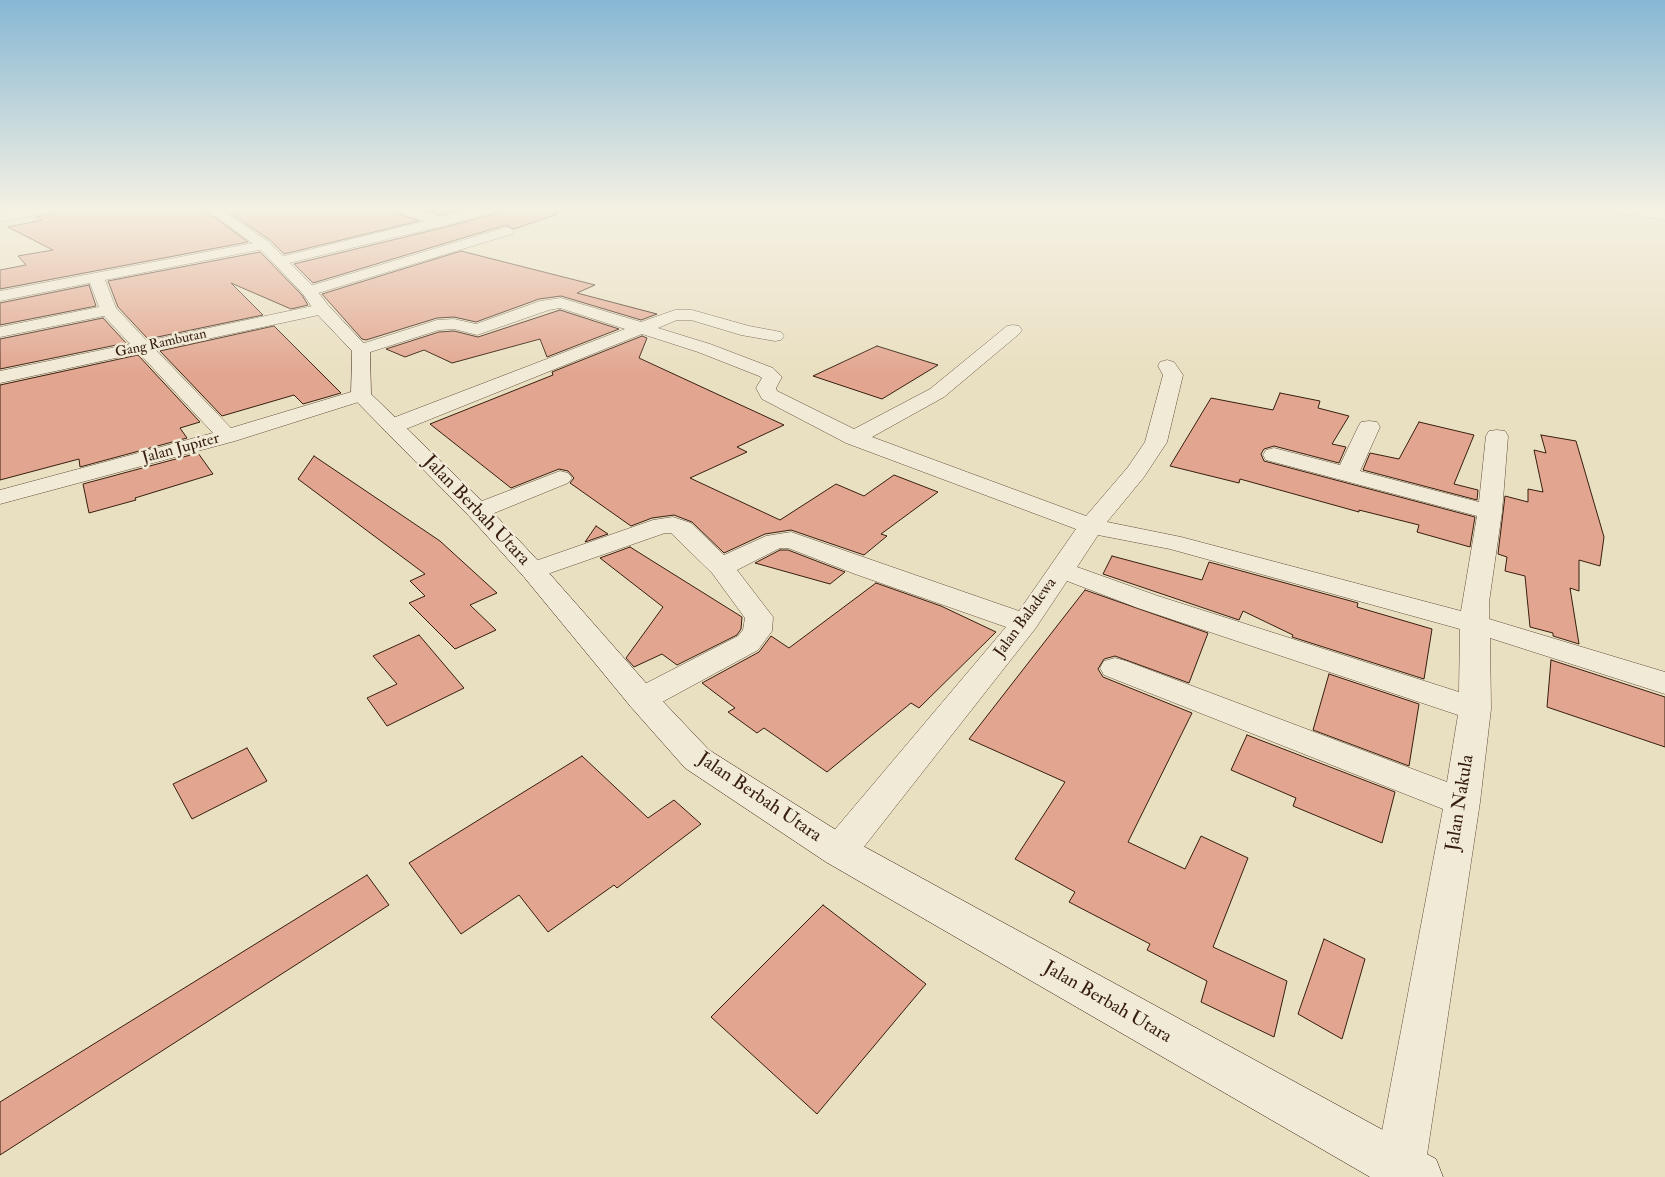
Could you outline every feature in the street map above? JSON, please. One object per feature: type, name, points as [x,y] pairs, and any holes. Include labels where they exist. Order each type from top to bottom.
[{"type":"street","points":[[0,296],[96,277],[200,263]]},
{"type":"street","points":[[282,263],[361,350],[361,394]]},
{"type":"street","name":"Gang Rambutan","points":[[0,377],[144,348],[316,300],[419,263]]},
{"type":"street","points":[[96,277],[100,283],[108,310],[227,436]]},
{"type":"street","points":[[361,350],[437,325],[454,324],[474,330],[483,329],[552,304],[561,303],[704,348],[766,372],[772,377],[766,388],[769,395],[854,438],[1091,526],[1172,542],[1475,624],[1665,683]]},
{"type":"street","points":[[0,332],[108,310]]},
{"type":"street","points":[[393,426],[675,315],[684,314],[747,331],[775,336]]},
{"type":"street","points":[[854,438],[937,394],[1013,330]]},
{"type":"street","name":"Jalan Baladewa","points":[[839,852],[1025,623],[1091,526],[1136,472],[1156,442],[1173,375],[1167,366]]},
{"type":"street","name":"Jalan Berbah Utara","points":[[361,394],[478,511],[533,571],[697,759],[839,852],[1410,1172]]},
{"type":"street","name":"Jalan Jupiter","points":[[0,497],[227,436],[361,394]]},
{"type":"street","points":[[1347,474],[1369,427]]},
{"type":"street","name":"Jalan Nakula","points":[[1410,1172],[1475,709],[1475,602],[1490,512],[1497,436]]},
{"type":"street","points":[[1274,455],[1490,512]]},
{"type":"street","points":[[478,511],[560,478]]},
{"type":"street","points":[[533,571],[668,524],[682,528],[721,568],[759,617],[757,631],[748,643],[642,698]]},
{"type":"street","points":[[721,568],[775,541],[791,540],[864,568],[1025,623]]},
{"type":"street","points":[[1061,570],[1148,602],[1475,709]]},
{"type":"street","points":[[1116,668],[1462,802]]},
{"type":"building","points":[[24,263],[138,263],[0,289],[0,270],[26,265]]},
{"type":"building","points":[[203,263],[271,263],[302,295],[308,305],[291,309],[231,283],[263,315],[148,339],[118,307],[108,281]]},
{"type":"building","points":[[298,263],[380,263],[313,283],[294,264]]},
{"type":"building","points":[[422,263],[508,263],[595,285],[577,293],[657,314],[641,320],[561,296],[539,299],[476,322],[454,317],[437,318],[366,340],[362,339],[322,294]]},
{"type":"building","points":[[89,285],[96,306],[0,325],[0,303]]},
{"type":"building","points":[[560,310],[619,329],[547,357],[540,339],[452,363],[424,350],[405,357],[386,349],[439,332],[454,331],[478,337]]},
{"type":"building","points":[[103,318],[126,343],[0,369],[0,339]]},
{"type":"building","points":[[274,326],[341,393],[303,404],[294,395],[222,416],[160,351]]},
{"type":"building","points":[[642,336],[647,338],[639,358],[784,425],[737,447],[747,452],[690,478],[780,520],[836,484],[864,496],[894,475],[938,492],[881,534],[887,536],[864,555],[791,530],[765,534],[724,553],[692,522],[674,515],[652,518],[631,526],[570,483],[574,478],[568,471],[559,469],[511,488],[430,424],[553,375],[552,372]]},
{"type":"building","points":[[877,346],[938,365],[882,399],[813,376]]},
{"type":"building","points":[[138,355],[200,422],[180,428],[187,438],[80,467],[79,459],[0,480],[0,385]]},
{"type":"building","points":[[1280,393],[1320,401],[1318,408],[1349,416],[1332,444],[1346,447],[1339,463],[1274,446],[1264,449],[1261,454],[1264,461],[1475,517],[1470,547],[1417,532],[1419,525],[1359,510],[1359,512],[1240,479],[1239,483],[1170,466],[1211,398],[1273,410]]},
{"type":"building","points":[[1419,422],[1474,435],[1454,484],[1478,490],[1477,500],[1363,470],[1370,453],[1399,459]]},
{"type":"building","points":[[1541,435],[1576,441],[1604,537],[1600,566],[1579,560],[1579,591],[1570,588],[1579,644],[1553,636],[1553,633],[1530,627],[1525,576],[1505,571],[1507,557],[1498,554],[1505,496],[1528,502],[1528,489],[1543,492],[1534,450],[1546,453]]},
{"type":"building","points":[[198,453],[213,474],[135,498],[136,500],[89,513],[83,484]]},
{"type":"building","points":[[314,456],[440,541],[497,593],[470,605],[496,630],[455,649],[409,603],[425,596],[410,581],[425,574],[298,479]]},
{"type":"building","points":[[596,526],[608,534],[585,542]]},
{"type":"building","points":[[630,547],[742,617],[741,629],[737,635],[677,665],[662,654],[634,667],[626,658],[663,607],[600,558]]},
{"type":"building","points":[[780,550],[788,550],[845,572],[830,584],[755,563]]},
{"type":"building","points":[[1112,556],[1202,580],[1209,562],[1358,603],[1357,607],[1432,629],[1424,679],[1292,637],[1293,635],[1243,611],[1239,620],[1103,574]]},
{"type":"building","points":[[876,583],[941,606],[996,632],[919,708],[911,703],[827,772],[764,728],[757,733],[728,712],[735,708],[702,683],[759,652],[771,636],[789,648]]},
{"type":"building","points":[[1085,590],[1208,633],[1189,683],[1115,656],[1104,659],[1098,669],[1103,677],[1192,713],[1128,842],[1185,869],[1201,836],[1248,858],[1213,947],[1287,981],[1274,1037],[1201,1002],[1207,981],[1147,950],[1150,944],[1069,902],[1075,892],[1015,859],[1065,782],[969,739]]},
{"type":"building","points":[[419,635],[464,688],[387,726],[367,698],[397,684],[373,656]]},
{"type":"building","points":[[1551,660],[1665,697],[1665,747],[1547,707]]},
{"type":"building","points":[[1329,674],[1419,704],[1409,766],[1313,730]]},
{"type":"building","points":[[1247,735],[1395,792],[1382,843],[1293,806],[1296,798],[1231,770]]},
{"type":"building","points":[[247,748],[267,781],[192,819],[173,784]]},
{"type":"building","points":[[582,756],[648,818],[674,800],[701,824],[617,888],[614,885],[548,932],[519,895],[461,934],[409,863]]},
{"type":"building","points":[[367,875],[389,905],[0,1155],[0,1102]]},
{"type":"building","points":[[823,905],[926,984],[817,1114],[711,1017]]},
{"type":"building","points":[[1324,939],[1365,959],[1342,1039],[1298,1014]]}]
